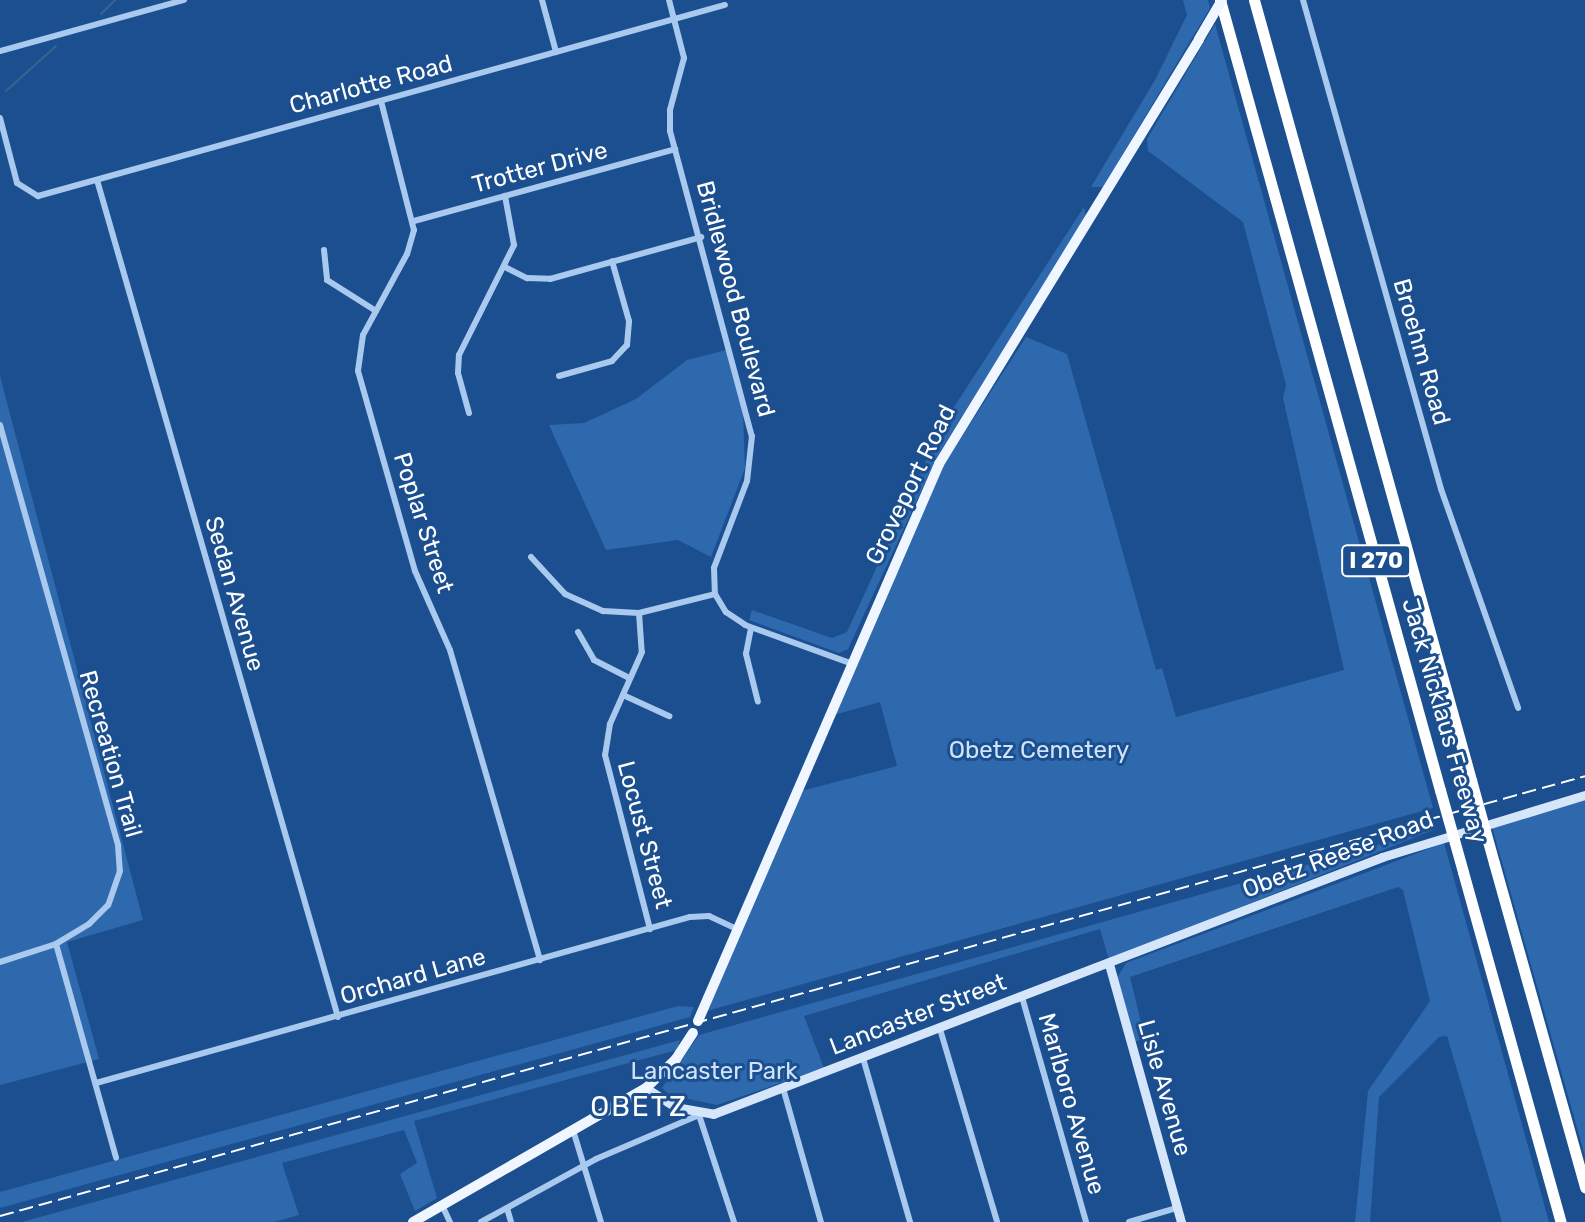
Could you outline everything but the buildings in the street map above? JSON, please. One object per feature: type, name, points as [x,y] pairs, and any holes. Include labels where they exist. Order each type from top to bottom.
[{"type":"highway","name":"Jack Nicklaus Freeway","points":[[1221,0],[1561,1222]]},
{"type":"highway","name":"Jack Nicklaus Freeway","points":[[1254,0],[1585,1187]]},
{"type":"main road","name":"Groveport Road","points":[[698,1021],[850,663],[952,438],[1221,0]]},
{"type":"main road","points":[[413,1222],[646,1088],[676,1059],[693,1033]]},
{"type":"street","points":[[0,51],[184,0]]},
{"type":"street","points":[[542,0],[556,52]]},
{"type":"street","name":"Bridlewood Boulevard","points":[[669,0],[684,58],[670,110],[675,149],[752,436],[744,492],[714,568],[715,594]]},
{"type":"street","name":"Broehm Road","points":[[1303,0],[1441,489],[1518,708]]},
{"type":"street","name":"Charlotte Road","points":[[0,118],[16,179],[26,193],[38,196],[725,5]]},
{"type":"street","points":[[381,101],[414,221]]},
{"type":"street","name":"Trotter Drive","points":[[414,221],[675,149]]},
{"type":"street","name":"Sedan Avenue","points":[[97,180],[338,1017]]},
{"type":"street","points":[[469,413],[458,373],[459,355],[505,267],[514,239],[505,196]]},
{"type":"street","name":"Poplar Street","points":[[414,221],[410,247],[357,353],[358,371],[415,571],[450,650],[540,960]]},
{"type":"street","points":[[505,267],[542,280],[701,237]]},
{"type":"street","points":[[324,250],[327,280],[376,311]]},
{"type":"street","points":[[559,376],[612,361],[627,345],[629,321],[612,261]]},
{"type":"street","name":"Recreation Trail","points":[[0,425],[118,845],[117,889],[108,905],[89,924],[56,944],[0,962]]},
{"type":"street","points":[[531,557],[556,587],[580,602],[639,613],[715,594],[726,612],[751,628],[850,663]]},
{"type":"street","name":"Locust Street","points":[[639,613],[642,652],[606,739],[606,763],[650,929]]},
{"type":"street","points":[[751,628],[746,654],[758,702]]},
{"type":"street","points":[[578,632],[594,660],[629,678]]},
{"type":"street","points":[[623,695],[669,716]]},
{"type":"street","name":"Obetz Reese Road","points":[[1109,964],[1438,837],[1585,795]]},
{"type":"street","name":"Orchard Lane","points":[[96,1083],[699,915],[737,929]]},
{"type":"street","points":[[56,944],[116,1158]]},
{"type":"street","name":"Lancaster Street","points":[[481,1222],[584,1165],[699,1115],[783,1088],[1109,964]]},
{"type":"street","name":"Lisle Avenue","points":[[1109,964],[1181,1222]]},
{"type":"street","name":"Marlboro Avenue","points":[[1022,997],[1086,1222]]},
{"type":"street","points":[[940,1029],[997,1222]]},
{"type":"street","points":[[863,1058],[910,1222]]},
{"type":"street","points":[[646,1088],[667,1103],[699,1115],[734,1222]]},
{"type":"street","points":[[783,1088],[821,1222]]},
{"type":"street","points":[[573,1130],[601,1222]]},
{"type":"street","points":[[442,1205],[450,1222]]},
{"type":"street","points":[[507,1208],[511,1222]]},
{"type":"street","points":[[1129,1222],[1177,1208]]},
{"type":"green space","points":[[1183,0],[1208,0],[1210,8],[1103,187],[1091,187],[1155,80],[1187,15]]},
{"type":"green space","name":"Obetz Cemetery","points":[[1215,24],[1433,808],[707,1011],[801,791],[897,766],[880,702],[834,715],[941,469],[1026,337],[1067,354],[1156,670],[1162,668],[1176,717],[1344,670],[1283,398],[1286,385],[1243,222],[1148,151],[1147,139]]},
{"type":"green space","points":[[1084,207],[1086,216],[937,457],[848,649],[839,653],[749,620],[752,610],[832,638],[847,632],[941,427]]},
{"type":"green space","points":[[726,350],[743,414],[745,468],[711,557],[678,540],[606,550],[549,425],[584,423],[636,399],[687,360]]},
{"type":"green space","points":[[0,376],[143,920],[67,942],[99,1059],[0,1085]]},
{"type":"green space","points":[[1585,800],[1585,1156],[1492,827]]},
{"type":"green space","name":"Lancaster Park","points":[[1438,828],[1109,960],[1100,929],[804,1016],[824,1068],[717,1105],[670,1095],[662,1088],[699,1035]]},
{"type":"green space","points":[[1444,843],[1549,1222],[1502,1222],[1447,1036],[1439,1037],[1379,1097],[1370,1222],[1355,1222],[1368,1091],[1430,1001],[1403,890],[1398,887],[1130,977],[1145,1039],[1133,1042],[1117,978],[1126,963]]},
{"type":"green space","points":[[678,1006],[694,1007],[690,1017],[0,1208],[0,1192]]},
{"type":"green space","points":[[680,1040],[677,1050],[414,1121],[437,1198],[415,1211],[400,1174],[417,1163],[404,1130],[282,1163],[299,1215],[274,1222],[22,1222]]},
{"type":"waterway","points":[[101,14],[115,0]]},
{"type":"waterway","points":[[6,91],[56,46]]},
{"type":"railway","points":[[0,1216],[1585,776]]},
{"type":"district","name":"OBETZ","points":[[639,1107]]}]
